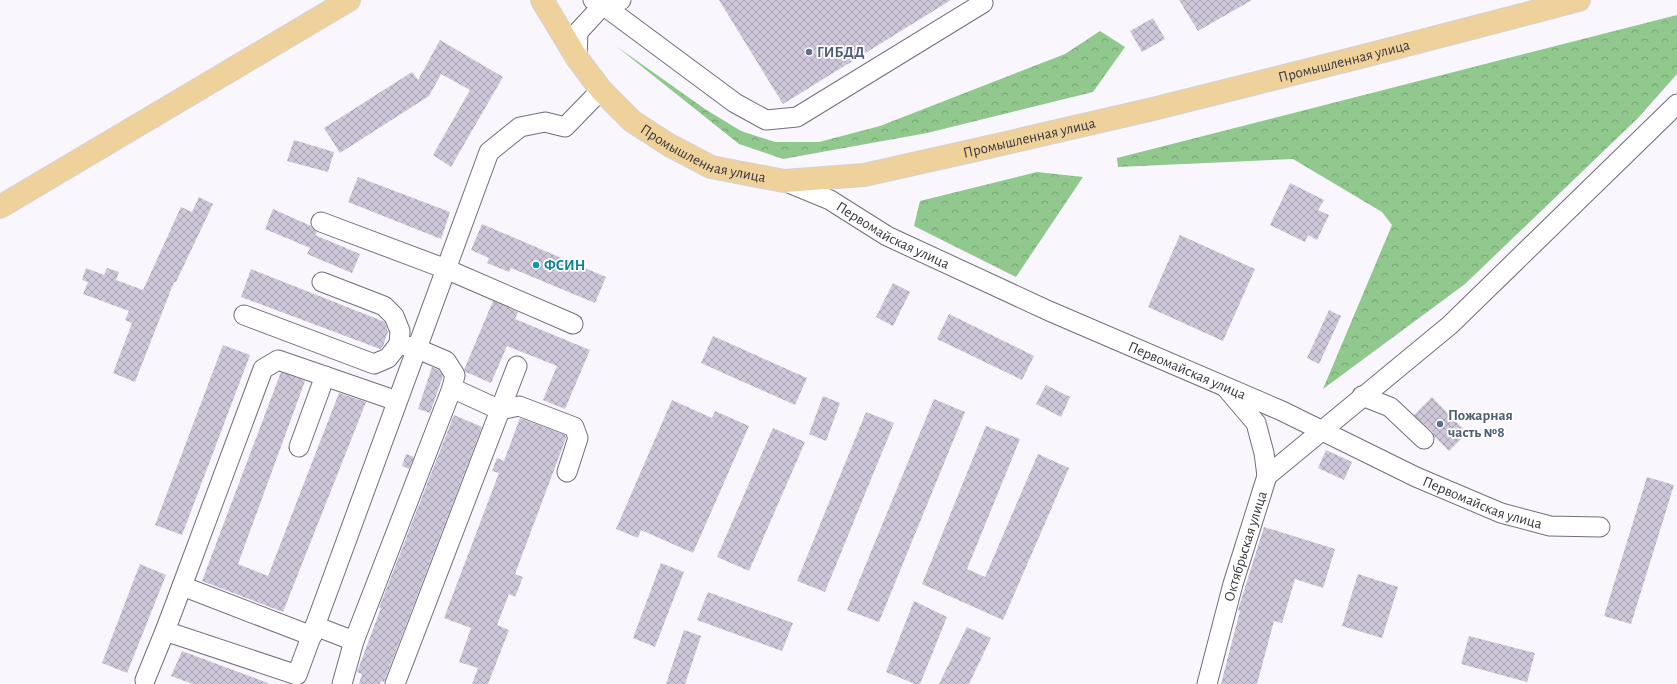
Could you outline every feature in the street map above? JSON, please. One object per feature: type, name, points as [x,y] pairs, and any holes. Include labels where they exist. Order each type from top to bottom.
[{"type":"main road","points":[[0,207],[349,0]]},
{"type":"main road","name":"Промышленная улица","points":[[542,0],[577,58],[601,90],[632,121],[669,145],[711,167],[784,181],[864,175],[973,151],[1352,59],[1579,0]]},
{"type":"street","points":[[598,2],[621,0]]},
{"type":"street","points":[[577,58],[578,32],[598,2]]},
{"type":"street","points":[[598,2],[735,103],[766,120],[797,117],[983,3]]},
{"type":"street","points":[[165,630],[298,675],[489,152],[520,128],[545,122],[564,127],[601,90]]},
{"type":"street","name":"Октябрьская улица","points":[[1208,684],[1233,584],[1267,476],[1362,396],[1450,325],[1677,104]]},
{"type":"street","name":"Первомайская улица","points":[[784,181],[830,200],[887,236],[1049,311],[1282,411],[1416,477],[1502,513],[1550,526],[1600,527]]},
{"type":"street","points":[[320,222],[446,269],[573,324]]},
{"type":"street","points":[[244,316],[374,364],[388,358],[399,344],[400,331],[394,316],[384,306],[322,282]]},
{"type":"street","points":[[342,684],[354,641],[452,388],[455,375],[446,361],[418,349],[399,344]]},
{"type":"street","points":[[145,680],[182,586],[263,369],[278,360],[397,401]]},
{"type":"street","points":[[395,684],[517,366]]},
{"type":"street","points":[[299,447],[325,376]]},
{"type":"street","points":[[1224,386],[1256,423],[1264,453],[1267,476]]},
{"type":"street","points":[[452,388],[500,410],[519,406],[574,427],[578,438],[567,472]]},
{"type":"street","points":[[1362,396],[1390,407],[1424,439]]},
{"type":"street","points":[[182,586],[314,631],[354,641]]},
{"type":"green space","points":[[1677,15],[1677,74],[1638,118],[1465,284],[1323,389],[1392,225],[1382,212],[1293,159],[1118,167],[1117,158]]},
{"type":"green space","points":[[1100,31],[1125,47],[1093,92],[927,133],[783,159],[739,144],[616,46],[705,109],[741,131],[775,142],[819,142],[880,126],[1065,54]]},
{"type":"green space","points":[[1037,172],[1083,177],[1016,277],[914,226],[920,201]]},
{"type":"building","name":"ГИБДД","points":[[719,0],[951,0],[783,104]]},
{"type":"building","points":[[1179,0],[1252,0],[1198,31]]},
{"type":"building","points":[[1153,18],[1165,39],[1142,52],[1130,31]]},
{"type":"building","points":[[440,40],[503,77],[451,167],[433,155],[470,90],[441,74],[429,96],[340,153],[324,128],[412,72],[418,80]]},
{"type":"building","points":[[294,140],[334,152],[328,172],[287,161]]},
{"type":"building","points":[[358,177],[450,212],[441,239],[348,202]]},
{"type":"building","points":[[1290,183],[1324,200],[1318,210],[1329,215],[1317,240],[1308,235],[1305,242],[1270,225]]},
{"type":"building","points":[[199,197],[213,204],[176,282],[174,282],[135,382],[113,373],[132,323],[125,320],[129,311],[83,294],[88,282],[82,280],[86,268],[104,275],[107,268],[119,272],[116,280],[143,290],[181,207],[192,212]]},
{"type":"building","points":[[273,209],[311,226],[317,232],[315,235],[360,254],[352,273],[307,254],[310,248],[265,229]]},
{"type":"building","name":"ФСИН","points":[[482,224],[606,277],[595,303],[511,268],[509,272],[487,263],[489,258],[471,250]]},
{"type":"building","points":[[1180,235],[1255,269],[1223,341],[1148,307]]},
{"type":"building","points":[[251,269],[385,322],[388,332],[383,346],[380,349],[241,297]]},
{"type":"building","points":[[893,283],[910,292],[893,326],[876,317]]},
{"type":"building","points":[[493,301],[518,312],[515,319],[590,350],[565,409],[543,400],[557,366],[507,346],[491,383],[464,370]]},
{"type":"building","points":[[1329,310],[1341,316],[1319,364],[1307,358]]},
{"type":"building","points":[[949,314],[1034,356],[1022,380],[937,339]]},
{"type":"building","points":[[713,336],[807,378],[795,405],[701,363]]},
{"type":"building","points":[[223,345],[250,355],[182,535],[155,525]]},
{"type":"building","points":[[432,367],[439,370],[443,376],[430,413],[418,409]]},
{"type":"building","points":[[281,372],[305,381],[238,564],[268,576],[339,393],[366,402],[283,612],[202,581]]},
{"type":"building","points":[[1046,385],[1070,397],[1061,417],[1036,404]]},
{"type":"building","points":[[823,396],[840,403],[826,441],[809,434]]},
{"type":"building","name":"Пожарная часть №8","points":[[1432,397],[1467,433],[1449,451],[1435,437],[1432,431],[1414,415]]},
{"type":"building","points":[[934,399],[965,412],[879,622],[847,610]]},
{"type":"building","points":[[672,400],[712,418],[715,411],[749,426],[693,553],[641,530],[638,538],[616,529]]},
{"type":"building","points":[[866,412],[894,423],[825,592],[797,581]]},
{"type":"building","points":[[454,415],[482,427],[384,682],[381,681],[380,684],[359,684],[362,674],[357,672],[381,608],[379,608]]},
{"type":"building","points":[[520,418],[565,435],[566,438],[515,574],[523,577],[515,597],[509,594],[497,625],[509,630],[488,684],[472,684],[478,668],[459,662],[471,628],[444,618],[499,473],[492,471],[497,458],[504,461]]},
{"type":"building","points":[[986,426],[1020,439],[967,569],[985,577],[1038,454],[1069,468],[1003,620],[922,584]]},
{"type":"building","points":[[773,428],[805,442],[749,571],[717,557]]},
{"type":"building","points":[[1326,450],[1352,462],[1344,480],[1318,468]]},
{"type":"building","points":[[406,454],[414,457],[409,469],[402,466]]},
{"type":"building","points":[[1647,477],[1674,485],[1631,624],[1604,616]]},
{"type":"building","points":[[1264,527],[1335,549],[1323,588],[1295,579],[1282,623],[1274,621],[1257,684],[1221,684],[1240,611],[1238,610]]},
{"type":"building","points":[[661,563],[684,572],[655,647],[633,638]]},
{"type":"building","points":[[140,564],[166,575],[127,673],[102,663]]},
{"type":"building","points":[[1358,574],[1398,587],[1382,638],[1342,626]]},
{"type":"building","points":[[708,592],[793,623],[782,651],[697,620]]},
{"type":"building","points":[[914,601],[947,617],[920,684],[915,684],[886,672]]},
{"type":"building","points":[[967,627],[991,638],[969,684],[939,684]]},
{"type":"building","points":[[684,630],[701,636],[685,684],[666,684]]},
{"type":"building","points":[[1469,636],[1535,653],[1527,682],[1461,664]]},
{"type":"building","points":[[182,651],[268,683],[193,684],[171,676]]},
{"type":"place","name":"ГИБДД","points":[[809,52]]},
{"type":"place","name":"ФСИН","points":[[536,265]]},
{"type":"place","name":"Пожарная часть №8","points":[[1440,424]]}]
